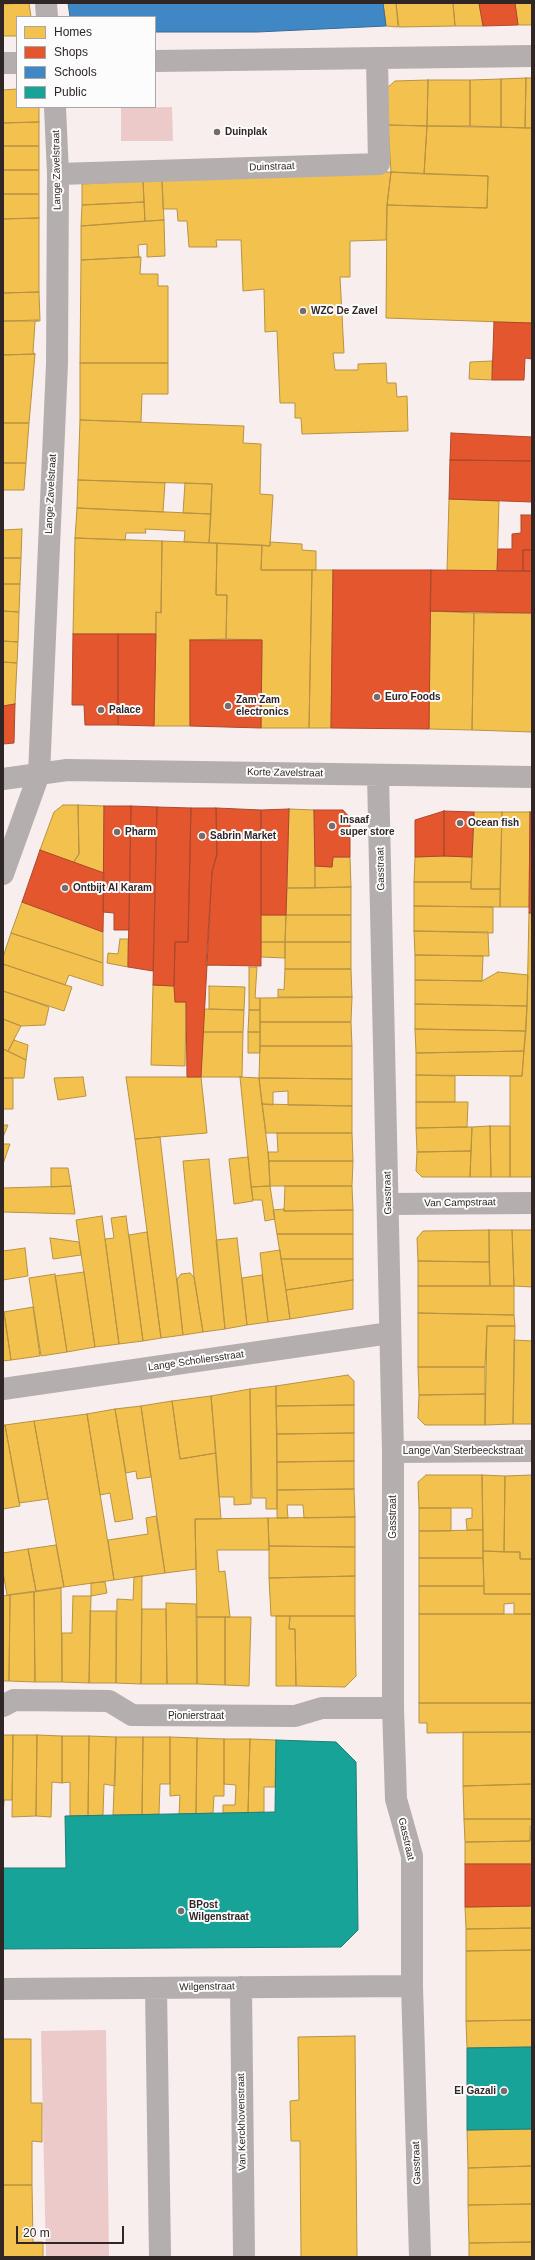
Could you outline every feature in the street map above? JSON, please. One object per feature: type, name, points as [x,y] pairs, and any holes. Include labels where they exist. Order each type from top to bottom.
[{"type":"street","points":[[46,3],[48,16]]},
{"type":"street","points":[[156,61],[532,56]]},
{"type":"street","name":"Duinstraat","points":[[58,174],[379,164],[377,58]]},
{"type":"street","points":[[3,63],[16,63]]},
{"type":"street","name":"Lange Zavelstraat","points":[[3,874],[39,774],[57,364],[58,174],[55,108]]},
{"type":"street","name":"Korte Zavelstraat","points":[[3,780],[67,770],[532,777]]},
{"type":"street","name":"Gasstraat","points":[[378,775],[389,1204],[393,1452],[393,1708],[396,1799],[412,1856],[412,1986],[420,2257]]},
{"type":"street","name":"Van Campstraat","points":[[389,1204],[532,1203]]},
{"type":"street","name":"Lange Scholiersstraat","points":[[3,1389],[390,1333]]},
{"type":"street","name":"Lange Van Sterbeeckstraat","points":[[393,1452],[532,1451]]},
{"type":"street","name":"Pionierstraat","points":[[3,1706],[14,1700],[109,1701],[132,1716],[295,1716],[322,1708],[393,1708]]},
{"type":"street","name":"Wilgenstraat","points":[[3,1989],[412,1986]]},
{"type":"street","name":"Van Kerckhovenstraat","points":[[241,1987],[244,2257]]},
{"type":"street","points":[[156,1988],[160,2257]]},
{"type":"shaded area","points":[[172,107],[173,141],[121,141],[121,108]]},
{"type":"shaded area","points":[[106,2030],[109,2257],[46,2257],[41,2031]]},
{"type":"building: Homes","points":[[29,3],[31,16],[16,16],[16,36],[3,36],[3,4]]},
{"type":"building: Homes","points":[[383,3],[396,3],[398,27],[386,26]]},
{"type":"building: Homes","points":[[396,3],[453,3],[455,26],[399,27]]},
{"type":"building: Homes","points":[[453,3],[479,3],[483,26],[455,26]]},
{"type":"building: Homes","points":[[515,3],[532,3],[532,25],[518,25]]},
{"type":"building: Homes","points":[[526,78],[532,78],[532,128],[525,128]]},
{"type":"building: Homes","points":[[526,78],[525,128],[501,127],[501,79]]},
{"type":"building: Homes","points":[[501,79],[501,127],[470,126],[470,80]]},
{"type":"building: Homes","points":[[428,80],[470,80],[470,126],[427,126]]},
{"type":"building: Homes","points":[[428,80],[427,126],[388,125],[387,88],[395,81]]},
{"type":"building: Homes","points":[[16,89],[16,108],[39,108],[39,122],[3,123],[3,90]]},
{"type":"building: Homes","points":[[39,122],[39,146],[3,146],[3,123]]},
{"type":"building: Homes","points":[[388,125],[427,126],[424,174],[391,172]]},
{"type":"building: Homes","points":[[427,126],[532,128],[532,323],[386,318],[387,205],[487,208],[488,176],[424,174]]},
{"type":"building: Homes","points":[[3,146],[39,146],[39,170],[3,170]]},
{"type":"building: Homes","points":[[3,170],[39,170],[39,194],[3,194]]},
{"type":"building: Homes","name":"WZC De Zavel","points":[[391,172],[387,205],[386,240],[350,241],[350,277],[340,277],[344,353],[333,353],[335,370],[358,370],[358,364],[386,363],[387,383],[396,383],[397,397],[407,396],[408,431],[302,434],[301,418],[295,418],[295,403],[280,403],[277,331],[265,332],[264,289],[243,291],[241,240],[216,240],[217,247],[189,247],[187,221],[178,221],[177,209],[163,209],[162,180]]},
{"type":"building: Homes","points":[[391,172],[488,176],[487,208],[387,205]]},
{"type":"building: Homes","points":[[162,180],[164,220],[145,221],[143,181]]},
{"type":"building: Homes","points":[[143,181],[144,202],[82,205],[82,184]]},
{"type":"building: Homes","points":[[3,194],[39,194],[39,218],[3,219]]},
{"type":"building: Homes","points":[[144,202],[145,221],[81,226],[82,205]]},
{"type":"building: Homes","points":[[39,218],[39,292],[3,293],[3,219]]},
{"type":"building: Homes","points":[[164,220],[165,256],[147,257],[147,244],[138,245],[139,257],[81,260],[81,226]]},
{"type":"building: Homes","points":[[141,257],[140,274],[158,274],[158,286],[168,286],[168,363],[80,363],[81,260]]},
{"type":"building: Homes","points":[[39,292],[40,321],[3,321],[3,293]]},
{"type":"building: Homes","points":[[38,320],[35,322],[33,352],[35,354],[3,355],[3,321]]},
{"type":"building: Homes","points":[[35,354],[29,423],[3,423],[3,355]]},
{"type":"building: Homes","points":[[492,361],[492,380],[469,379],[470,362]]},
{"type":"building: Homes","points":[[80,363],[168,363],[168,394],[142,394],[141,422],[80,420]]},
{"type":"building: Homes","points":[[80,420],[244,426],[243,443],[261,444],[260,494],[273,495],[270,546],[209,543],[212,484],[78,480]]},
{"type":"building: Homes","points":[[3,423],[29,423],[26,463],[3,463]]},
{"type":"building: Homes","points":[[3,463],[26,463],[24,490],[3,490]]},
{"type":"building: Homes","points":[[78,480],[165,483],[163,512],[77,508]]},
{"type":"building: Homes","points":[[185,483],[212,484],[211,514],[183,513]]},
{"type":"building: Homes","points":[[449,499],[499,501],[497,571],[447,571]]},
{"type":"building: Homes","points":[[77,508],[211,514],[209,543],[184,542],[185,531],[145,529],[146,533],[126,533],[125,540],[75,538]]},
{"type":"building: Homes","points":[[22,529],[21,558],[3,558],[3,530]]},
{"type":"building: Homes","points":[[75,538],[162,541],[161,613],[156,612],[156,634],[73,634]]},
{"type":"building: Homes","points":[[162,541],[217,543],[216,595],[227,595],[226,639],[190,640],[190,726],[154,726],[156,612],[161,613]]},
{"type":"building: Homes","points":[[270,542],[302,544],[302,550],[316,551],[316,570],[261,570],[262,545],[270,546]]},
{"type":"building: Homes","points":[[217,543],[262,545],[261,570],[312,570],[309,728],[261,728],[262,640],[226,639],[227,595],[216,595]]},
{"type":"building: Homes","points":[[3,558],[21,558],[20,584],[3,584]]},
{"type":"building: Homes","points":[[312,570],[333,570],[331,728],[309,728]]},
{"type":"building: Homes","points":[[3,584],[20,584],[19,612],[3,611]]},
{"type":"building: Homes","points":[[3,611],[19,612],[18,642],[3,641]]},
{"type":"building: Homes","points":[[430,611],[474,613],[472,730],[429,729]]},
{"type":"building: Homes","points":[[474,613],[532,613],[532,732],[472,730]]},
{"type":"building: Homes","points":[[3,641],[18,642],[17,663],[3,662]]},
{"type":"building: Homes","points":[[3,662],[17,663],[15,704],[3,706]]},
{"type":"building: Homes","points":[[63,805],[78,805],[79,854],[73,863],[40,850],[54,812]]},
{"type":"building: Homes","points":[[78,805],[104,806],[104,873],[73,863],[79,854]]},
{"type":"building: Homes","points":[[289,809],[314,810],[315,888],[287,888]]},
{"type":"building: Homes","points":[[474,812],[502,812],[500,889],[471,889]]},
{"type":"building: Homes","points":[[502,812],[530,812],[529,907],[500,907]]},
{"type":"building: Homes","points":[[333,857],[350,857],[351,887],[315,888],[315,866],[332,867]]},
{"type":"building: Homes","points":[[415,857],[472,857],[471,882],[414,882]]},
{"type":"building: Homes","points":[[414,882],[471,882],[471,889],[500,889],[500,907],[414,906]]},
{"type":"building: Homes","points":[[351,887],[351,915],[286,915],[287,888]]},
{"type":"building: Homes","points":[[22,902],[103,932],[103,963],[11,933]]},
{"type":"building: Homes","points":[[414,906],[493,907],[493,933],[414,931]]},
{"type":"building: Homes","points":[[529,913],[532,913],[532,1177],[510,1177],[510,1076],[522,1076],[527,1006]]},
{"type":"building: Homes","points":[[261,915],[286,915],[285,942],[261,942]]},
{"type":"building: Homes","points":[[286,915],[351,915],[351,942],[285,942]]},
{"type":"building: Homes","points":[[414,931],[488,932],[489,956],[415,955]]},
{"type":"building: Homes","points":[[11,933],[103,963],[103,986],[69,975],[65,985],[3,964],[3,957]]},
{"type":"building: Homes","points":[[120,939],[128,939],[128,967],[107,963],[108,953],[118,954]]},
{"type":"building: Homes","points":[[261,942],[285,942],[285,958],[261,957]]},
{"type":"building: Homes","points":[[285,942],[351,942],[351,969],[285,969]]},
{"type":"building: Homes","points":[[415,955],[483,956],[482,981],[415,980]]},
{"type":"building: Homes","points":[[3,964],[72,987],[64,1011],[3,991]]},
{"type":"building: Homes","points":[[249,967],[257,967],[255,998],[260,998],[260,1010],[249,1010]]},
{"type":"building: Homes","points":[[285,969],[351,969],[352,997],[278,997],[278,989],[284,990]]},
{"type":"building: Homes","points":[[498,972],[528,975],[527,1006],[415,1004],[415,980],[482,981]]},
{"type":"building: Homes","points":[[153,985],[174,986],[175,1002],[186,1002],[185,1066],[151,1065]]},
{"type":"building: Homes","points":[[209,986],[245,987],[244,1010],[209,1009]]},
{"type":"building: Homes","points":[[3,991],[49,1007],[45,1025],[21,1026],[3,1019]]},
{"type":"building: Homes","points":[[352,997],[351,1022],[260,1022],[260,998]]},
{"type":"building: Homes","points":[[415,1004],[527,1006],[526,1031],[415,1029]]},
{"type":"building: Homes","points":[[204,1009],[244,1010],[243,1032],[202,1032]]},
{"type":"building: Homes","points":[[249,1010],[260,1010],[260,1032],[248,1032]]},
{"type":"building: Homes","points":[[3,1019],[21,1026],[8,1051],[3,1049]]},
{"type":"building: Homes","points":[[260,1022],[351,1022],[352,1046],[260,1046]]},
{"type":"building: Homes","points":[[415,1029],[526,1031],[524,1051],[416,1053]]},
{"type":"building: Homes","points":[[202,1032],[243,1032],[242,1077],[201,1077]]},
{"type":"building: Homes","points":[[248,1032],[260,1032],[260,1053],[248,1053]]},
{"type":"building: Homes","points":[[14,1040],[28,1045],[26,1060],[8,1051]]},
{"type":"building: Homes","points":[[260,1046],[352,1046],[352,1079],[259,1078]]},
{"type":"building: Homes","points":[[3,1049],[26,1060],[24,1078],[3,1078]]},
{"type":"building: Homes","points":[[524,1051],[522,1076],[416,1075],[416,1053]]},
{"type":"building: Homes","points":[[416,1075],[455,1076],[455,1102],[416,1102]]},
{"type":"building: Homes","points":[[83,1077],[86,1096],[58,1100],[54,1078]]},
{"type":"building: Homes","points":[[126,1077],[201,1077],[207,1133],[135,1139]]},
{"type":"building: Homes","points":[[240,1077],[259,1078],[268,1152],[270,1186],[251,1187]]},
{"type":"building: Homes","points":[[3,1078],[13,1078],[13,1109],[3,1109]]},
{"type":"building: Homes","points":[[259,1078],[352,1079],[352,1106],[288,1105],[288,1091],[273,1092],[273,1105],[262,1104]]},
{"type":"building: Homes","points":[[416,1102],[468,1102],[467,1127],[416,1128]]},
{"type":"building: Homes","points":[[262,1104],[352,1106],[352,1133],[266,1133]]},
{"type":"building: Homes","points":[[3,1125],[8,1125],[3,1137]]},
{"type":"building: Homes","points":[[490,1126],[510,1126],[510,1177],[491,1177]]},
{"type":"building: Homes","points":[[490,1126],[491,1177],[470,1177],[472,1127]]},
{"type":"building: Homes","points":[[472,1127],[471,1151],[417,1152],[416,1128]]},
{"type":"building: Homes","points":[[277,1133],[352,1133],[353,1161],[269,1161],[268,1152],[278,1152]]},
{"type":"building: Homes","points":[[160,1137],[183,1335],[161,1338],[135,1139]]},
{"type":"building: Homes","points":[[3,1144],[10,1144],[3,1164]]},
{"type":"building: Homes","points":[[471,1151],[470,1177],[422,1177],[416,1171],[417,1152]]},
{"type":"building: Homes","points":[[248,1157],[253,1201],[234,1204],[229,1159]]},
{"type":"building: Homes","points":[[209,1159],[225,1329],[203,1332],[194,1277],[183,1161]]},
{"type":"building: Homes","points":[[269,1161],[353,1161],[352,1186],[270,1186]]},
{"type":"building: Homes","points":[[51,1168],[68,1168],[71,1186],[51,1187]]},
{"type":"building: Homes","points":[[71,1186],[75,1214],[3,1212],[3,1188]]},
{"type":"building: Homes","points":[[270,1186],[275,1219],[265,1221],[262,1200],[253,1200],[251,1187]]},
{"type":"building: Homes","points":[[285,1186],[352,1186],[353,1210],[284,1211]]},
{"type":"building: Homes","points":[[284,1209],[284,1211],[353,1210],[353,1234],[277,1234],[273,1210]]},
{"type":"building: Homes","points":[[102,1216],[119,1344],[95,1347],[76,1220]]},
{"type":"building: Homes","points":[[126,1216],[143,1341],[119,1344],[105,1239],[114,1238],[111,1218]]},
{"type":"building: Homes","points":[[489,1230],[489,1262],[418,1261],[417,1238],[423,1231]]},
{"type":"building: Homes","points":[[489,1230],[512,1230],[514,1286],[490,1286]]},
{"type":"building: Homes","points":[[512,1230],[532,1230],[532,1287],[514,1286]]},
{"type":"building: Homes","points":[[147,1232],[161,1338],[143,1341],[129,1235]]},
{"type":"building: Homes","points":[[277,1234],[353,1234],[353,1259],[281,1259]]},
{"type":"building: Homes","points":[[50,1238],[79,1242],[81,1255],[53,1259]]},
{"type":"building: Homes","points":[[237,1238],[247,1325],[225,1329],[216,1240]]},
{"type":"building: Homes","points":[[25,1248],[28,1276],[3,1280],[3,1251]]},
{"type":"building: Homes","points":[[280,1250],[290,1319],[268,1322],[260,1253]]},
{"type":"building: Homes","points":[[281,1259],[353,1259],[353,1280],[286,1290]]},
{"type":"building: Homes","points":[[418,1261],[489,1262],[490,1286],[418,1286]]},
{"type":"building: Homes","points":[[84,1272],[95,1347],[67,1352],[55,1276]]},
{"type":"building: Homes","points":[[190,1273],[194,1277],[203,1332],[183,1335],[177,1279],[181,1274]]},
{"type":"building: Homes","points":[[55,1274],[67,1352],[41,1356],[29,1278]]},
{"type":"building: Homes","points":[[262,1275],[268,1322],[247,1325],[242,1278]]},
{"type":"building: Homes","points":[[353,1280],[353,1309],[290,1319],[286,1290]]},
{"type":"building: Homes","points":[[418,1286],[514,1286],[514,1315],[418,1313]]},
{"type":"building: Homes","points":[[3,1306],[11,1360],[3,1361]]},
{"type":"building: Homes","points":[[33,1307],[40,1356],[11,1360],[4,1312]]},
{"type":"building: Homes","points":[[418,1313],[514,1315],[515,1326],[487,1326],[485,1367],[418,1367]]},
{"type":"building: Homes","points":[[487,1326],[515,1326],[513,1424],[485,1425]]},
{"type":"building: Homes","points":[[514,1340],[532,1341],[532,1424],[513,1424]]},
{"type":"building: Homes","points":[[418,1367],[485,1367],[485,1394],[419,1395]]},
{"type":"building: Homes","points":[[348,1375],[354,1381],[354,1405],[276,1406],[276,1386]]},
{"type":"building: Homes","points":[[276,1386],[277,1509],[266,1509],[266,1498],[252,1498],[250,1389]]},
{"type":"building: Homes","points":[[250,1389],[251,1504],[234,1505],[234,1497],[219,1497],[211,1396]]},
{"type":"building: Homes","points":[[485,1394],[485,1425],[425,1425],[418,1418],[419,1395]]},
{"type":"building: Homes","points":[[211,1396],[216,1453],[180,1459],[172,1401]]},
{"type":"building: Homes","points":[[172,1401],[180,1459],[216,1453],[221,1519],[195,1519],[196,1569],[165,1573],[141,1406]]},
{"type":"building: Homes","points":[[354,1405],[354,1433],[277,1434],[276,1406]]},
{"type":"building: Homes","points":[[141,1406],[151,1477],[137,1479],[136,1471],[126,1473],[115,1409]]},
{"type":"building: Homes","points":[[115,1409],[133,1519],[115,1522],[110,1493],[100,1495],[87,1414]]},
{"type":"building: Homes","points":[[87,1414],[114,1580],[64,1587],[34,1421]]},
{"type":"building: Homes","points":[[34,1421],[48,1499],[19,1503],[5,1425]]},
{"type":"building: Homes","points":[[5,1425],[20,1506],[3,1509],[3,1426]]},
{"type":"building: Homes","points":[[354,1433],[354,1461],[277,1462],[277,1434]]},
{"type":"building: Homes","points":[[354,1461],[354,1489],[277,1490],[277,1462]]},
{"type":"building: Homes","points":[[426,1475],[482,1475],[483,1530],[467,1530],[466,1519],[472,1518],[472,1508],[419,1508],[418,1482]]},
{"type":"building: Homes","points":[[482,1475],[505,1476],[504,1552],[483,1551]]},
{"type":"building: Homes","points":[[532,1475],[532,1559],[520,1559],[520,1552],[504,1552],[505,1476]]},
{"type":"building: Homes","points":[[354,1489],[355,1517],[304,1518],[303,1505],[287,1505],[288,1518],[277,1518],[277,1490]]},
{"type":"building: Homes","points":[[419,1508],[451,1508],[451,1531],[419,1531]]},
{"type":"building: Homes","points":[[156,1516],[165,1573],[114,1580],[108,1540],[148,1534],[146,1518]]},
{"type":"building: Homes","points":[[355,1517],[355,1547],[269,1546],[268,1518]]},
{"type":"building: Homes","points":[[268,1518],[269,1550],[217,1550],[219,1572],[225,1571],[230,1617],[197,1617],[195,1519]]},
{"type":"building: Homes","points":[[483,1530],[483,1558],[419,1558],[419,1531]]},
{"type":"building: Homes","points":[[56,1545],[64,1587],[36,1591],[28,1549]]},
{"type":"building: Homes","points":[[269,1546],[355,1547],[355,1576],[269,1578]]},
{"type":"building: Homes","points":[[28,1549],[36,1591],[7,1595],[3,1572],[3,1553]]},
{"type":"building: Homes","points":[[483,1551],[520,1552],[520,1559],[532,1559],[532,1594],[484,1594]]},
{"type":"building: Homes","points":[[419,1558],[483,1558],[484,1586],[419,1586]]},
{"type":"building: Homes","points":[[142,1576],[141,1684],[116,1683],[117,1599],[133,1600],[134,1577]]},
{"type":"building: Homes","points":[[355,1576],[355,1616],[271,1616],[269,1578]]},
{"type":"building: Homes","points":[[105,1582],[107,1593],[91,1596],[91,1583]]},
{"type":"building: Homes","points":[[419,1586],[484,1586],[484,1594],[532,1594],[532,1614],[514,1614],[514,1603],[504,1604],[504,1614],[419,1614]]},
{"type":"building: Homes","points":[[61,1588],[62,1682],[35,1682],[34,1592]]},
{"type":"building: Homes","points":[[34,1592],[35,1682],[9,1681],[10,1595]]},
{"type":"building: Homes","points":[[10,1595],[9,1681],[3,1681],[3,1596]]},
{"type":"building: Homes","points":[[73,1596],[91,1596],[89,1683],[62,1682],[62,1633],[72,1633]]},
{"type":"building: Homes","points":[[166,1603],[196,1604],[197,1684],[167,1684]]},
{"type":"building: Homes","points":[[142,1609],[166,1609],[167,1684],[141,1684]]},
{"type":"building: Homes","points":[[90,1611],[116,1611],[116,1683],[89,1683]]},
{"type":"building: Homes","points":[[419,1614],[532,1614],[532,1703],[419,1703]]},
{"type":"building: Homes","points":[[276,1616],[290,1616],[289,1629],[295,1629],[296,1686],[276,1686]]},
{"type":"building: Homes","points":[[290,1616],[355,1616],[356,1676],[345,1687],[296,1686],[295,1629],[289,1629]]},
{"type":"building: Homes","points":[[197,1617],[225,1617],[225,1685],[197,1684]]},
{"type":"building: Homes","points":[[225,1617],[251,1617],[249,1686],[225,1685]]},
{"type":"building: Homes","points":[[419,1703],[532,1703],[532,1732],[427,1733],[427,1723],[419,1723]]},
{"type":"building: Homes","points":[[463,1732],[532,1732],[532,1784],[463,1786]]},
{"type":"building: Homes","points":[[3,1735],[13,1735],[12,1800],[4,1800],[3,1817]]},
{"type":"building: Homes","points":[[13,1735],[37,1735],[36,1816],[12,1817]]},
{"type":"building: Homes","points":[[37,1735],[62,1736],[62,1783],[52,1782],[51,1817],[36,1816]]},
{"type":"building: Homes","points":[[62,1736],[89,1736],[88,1816],[70,1816],[70,1782],[62,1783]]},
{"type":"building: Homes","points":[[89,1736],[116,1737],[115,1786],[104,1784],[103,1815],[88,1816]]},
{"type":"building: Homes","points":[[116,1737],[143,1737],[142,1815],[113,1815]]},
{"type":"building: Homes","points":[[143,1737],[170,1737],[170,1784],[160,1784],[159,1814],[142,1815]]},
{"type":"building: Homes","points":[[170,1737],[197,1738],[196,1814],[179,1814],[180,1795],[170,1796]]},
{"type":"building: Homes","points":[[197,1738],[224,1739],[224,1796],[214,1796],[213,1813],[196,1814]]},
{"type":"building: Homes","points":[[224,1739],[250,1739],[248,1813],[223,1813],[223,1805],[235,1805],[236,1785],[224,1784]]},
{"type":"building: Homes","points":[[250,1739],[276,1740],[275,1787],[264,1787],[264,1812],[248,1813]]},
{"type":"building: Homes","points":[[532,1784],[532,1819],[464,1819],[463,1786]]},
{"type":"building: Homes","points":[[464,1819],[532,1819],[530,1841],[465,1842]]},
{"type":"building: Homes","points":[[530,1827],[532,1827],[532,1864],[465,1864],[465,1842],[530,1841]]},
{"type":"building: Homes","points":[[532,1906],[532,1928],[466,1929],[465,1907]]},
{"type":"building: Homes","points":[[532,1928],[532,1950],[466,1951],[466,1929]]},
{"type":"building: Homes","points":[[532,1950],[532,2020],[466,2021],[466,1951]]},
{"type":"building: Homes","points":[[532,2020],[532,2047],[467,2048],[466,2021]]},
{"type":"building: Homes","points":[[355,2036],[357,2257],[301,2257],[300,2141],[291,2141],[290,2101],[299,2100],[298,2037]]},
{"type":"building: Homes","points":[[3,2039],[31,2039],[31,2103],[42,2103],[42,2142],[32,2141],[32,2185],[3,2185]]},
{"type":"building: Homes","points":[[532,2129],[532,2166],[468,2168],[467,2130]]},
{"type":"building: Homes","points":[[532,2166],[532,2204],[468,2205],[468,2168]]},
{"type":"building: Homes","points":[[3,2185],[32,2185],[33,2242],[43,2242],[43,2257],[3,2257]]},
{"type":"building: Homes","points":[[532,2204],[532,2242],[469,2243],[468,2205]]},
{"type":"building: Homes","points":[[532,2242],[532,2257],[469,2257],[469,2243]]},
{"type":"building: Shops","points":[[479,3],[515,3],[518,25],[483,26]]},
{"type":"building: Shops","points":[[494,322],[532,323],[532,359],[525,358],[524,380],[492,380]]},
{"type":"building: Shops","points":[[451,433],[532,437],[532,461],[450,460]]},
{"type":"building: Shops","points":[[450,460],[532,461],[532,502],[449,499]]},
{"type":"building: Shops","points":[[521,515],[532,515],[532,550],[523,550],[523,571],[497,571],[498,549],[512,549],[512,534],[521,533]]},
{"type":"building: Shops","points":[[523,550],[532,550],[532,571],[523,571]]},
{"type":"building: Shops","points":[[333,570],[431,570],[429,729],[331,728]]},
{"type":"building: Shops","points":[[431,570],[532,571],[532,613],[430,611]]},
{"type":"building: Shops","points":[[73,634],[118,634],[118,725],[85,725],[84,705],[72,705]]},
{"type":"building: Shops","points":[[118,634],[156,634],[154,726],[118,725]]},
{"type":"building: Shops","points":[[190,640],[262,640],[261,728],[190,726]]},
{"type":"building: Shops","points":[[15,704],[14,743],[3,744],[3,706]]},
{"type":"building: Shops","points":[[104,806],[131,806],[129,930],[114,930],[114,913],[103,912]]},
{"type":"building: Shops","points":[[131,806],[157,807],[153,971],[128,967]]},
{"type":"building: Shops","points":[[157,807],[191,808],[188,942],[175,942],[174,986],[153,985]]},
{"type":"building: Shops","points":[[191,808],[216,808],[217,854],[212,872],[201,1077],[187,1077],[186,1002],[175,1002],[174,986],[175,942],[188,942]]},
{"type":"building: Shops","points":[[216,808],[261,810],[261,966],[206,965],[212,872],[217,854]]},
{"type":"building: Shops","points":[[289,809],[286,915],[261,915],[261,810]]},
{"type":"building: Shops","points":[[314,810],[343,810],[350,818],[350,857],[333,857],[332,867],[315,866]]},
{"type":"building: Shops","points":[[444,811],[474,812],[472,857],[444,856]]},
{"type":"building: Shops","points":[[444,811],[444,856],[415,857],[415,820]]},
{"type":"building: Shops","points":[[530,812],[532,812],[532,913],[529,913]]},
{"type":"building: Shops","name":"Ontbijt Al Karam","points":[[40,850],[104,873],[103,932],[22,902]]},
{"type":"building: Shops","points":[[465,1864],[532,1864],[532,1906],[465,1907]]},
{"type":"building: Schools","points":[[68,3],[383,3],[386,26],[257,32],[156,32],[156,16],[70,16]]},
{"type":"building: Public","points":[[276,1740],[336,1742],[356,1762],[358,1930],[341,1947],[3,1949],[3,1868],[66,1868],[65,1816],[275,1812]]},
{"type":"building: Public","points":[[532,2047],[532,2129],[467,2130],[467,2048]]},
{"type":"place","name":"Duinplak","points":[[217,132]]},
{"type":"place","name":"WZC De Zavel","points":[[303,311]]},
{"type":"place","name":"Euro Foods","points":[[377,697]]},
{"type":"place","name":"Zam Zam electronics","points":[[228,706]]},
{"type":"place","name":"Palace","points":[[101,710]]},
{"type":"place","name":"Ocean fish","points":[[460,823]]},
{"type":"place","name":"Insaaf super store","points":[[332,826]]},
{"type":"place","name":"Pharm","points":[[117,832]]},
{"type":"place","name":"Sabrin Market","points":[[202,836]]},
{"type":"place","name":"Ontbijt Al Karam","points":[[65,888]]},
{"type":"place","name":"BPost Wilgenstraat","points":[[181,1911]]},
{"type":"place","name":"El Gazali","points":[[504,2091]]}]
